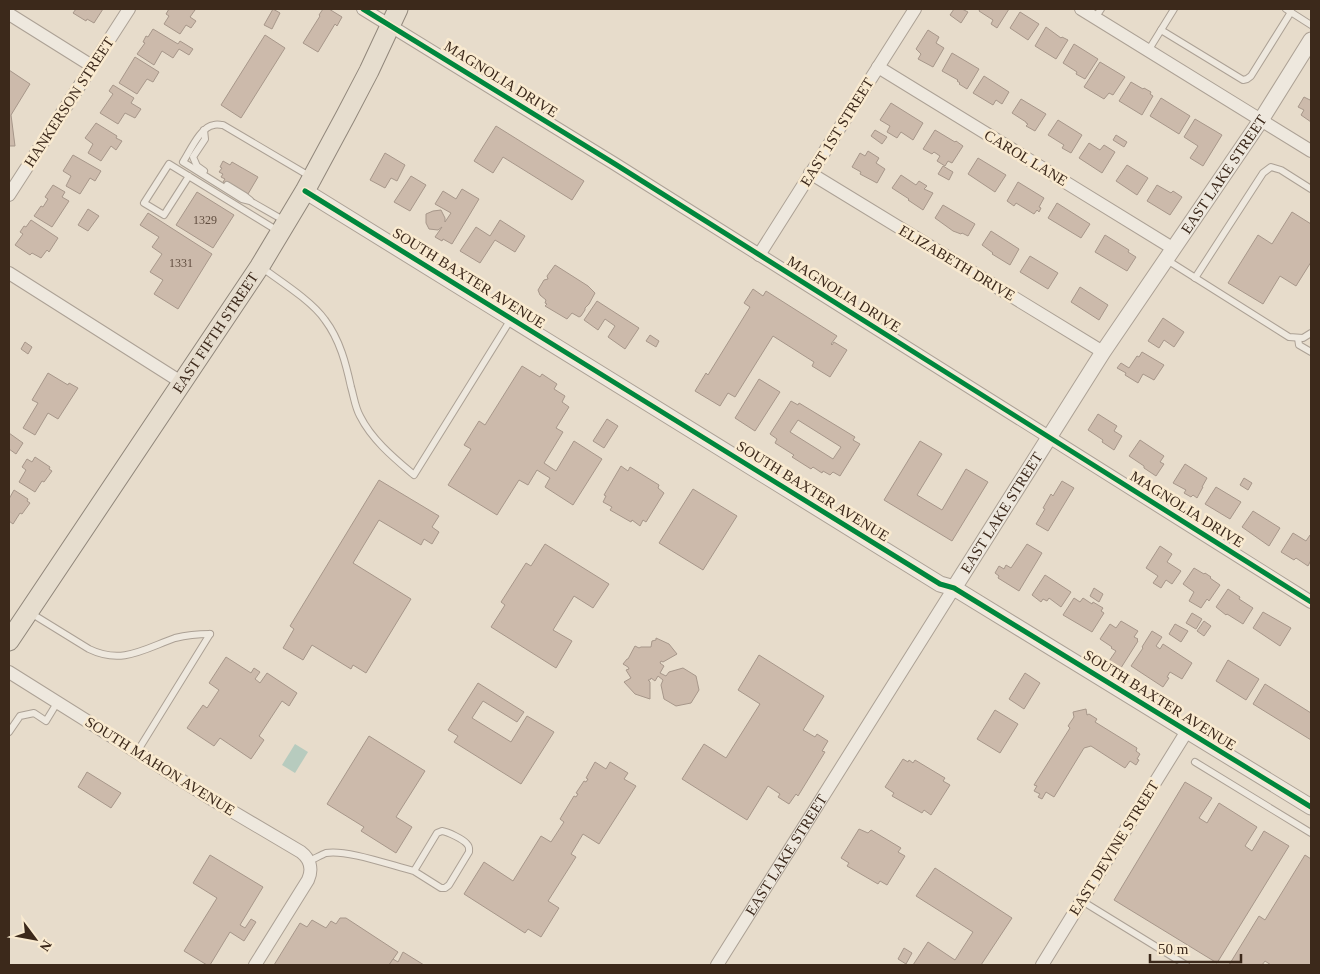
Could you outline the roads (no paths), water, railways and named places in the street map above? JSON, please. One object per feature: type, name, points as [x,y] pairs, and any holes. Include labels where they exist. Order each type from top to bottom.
[{"type":"main road","name":"EAST FIFTH STREET","points":[[9,641],[260,266],[309,184],[346,115],[394,17]]},
{"type":"street","name":"HANKERSON STREET","points":[[9,195],[130,9]]},
{"type":"street","name":"MAGNOLIA DRIVE","points":[[363,9],[394,17],[759,255],[1311,602]]},
{"type":"street","name":"EAST 1ST STREET","points":[[759,255],[915,9]]},
{"type":"street","points":[[1080,9],[1098,13],[1148,51],[1311,151]]},
{"type":"street","points":[[9,14],[92,66]]},
{"type":"street","name":"EAST LAKE STREET","points":[[717,965],[1103,352],[1261,120],[1311,40]]},
{"type":"street","name":"CAROL LANE","points":[[878,67],[1170,254]]},
{"type":"street","name":"ELIZABETH DRIVE","points":[[810,173],[1103,352]]},
{"type":"street","name":"SOUTH BAXTER AVENUE","points":[[309,184],[511,319],[940,584],[954,588],[1311,807]]},
{"type":"street","points":[[9,273],[181,382]]},
{"type":"street","name":"SOUTH MAHON AVENUE","points":[[9,672],[213,800],[301,852],[309,862]]},
{"type":"street","name":"EAST DEVINE STREET","points":[[1042,965],[1187,731]]},
{"type":"street","points":[[255,965],[308,880],[311,872],[309,862]]},
{"type":"lane","points":[[1148,51],[1174,9]]},
{"type":"lane","points":[[1161,30],[1243,80],[1252,76],[1288,10],[1311,25]]},
{"type":"lane","points":[[250,201],[242,199],[183,162],[204,130],[213,124],[223,125],[309,184]]},
{"type":"lane","points":[[204,130],[205,139],[193,157],[197,166],[246,196],[283,227]]},
{"type":"lane","points":[[189,176],[164,215],[144,203],[169,164],[283,227]]},
{"type":"lane","points":[[1195,278],[1263,174],[1271,167],[1281,170],[1311,188]]},
{"type":"lane","points":[[1170,254],[1195,278],[1289,337],[1303,338],[1311,333]]},
{"type":"lane","points":[[260,266],[311,304],[324,318],[336,338],[341,351],[359,416],[372,435],[414,475],[511,319]]},
{"type":"lane","points":[[1298,338],[1298,344],[1311,352]]},
{"type":"lane","points":[[28,611],[89,649],[109,656],[132,654],[188,635],[210,634],[136,752]]},
{"type":"lane","points":[[9,732],[20,716],[34,713],[46,721],[57,703]]},
{"type":"lane","points":[[1195,762],[1311,833]]},
{"type":"lane","points":[[309,862],[326,854],[338,852],[414,872],[441,888],[446,888],[469,852],[469,847],[448,832],[442,831],[438,833],[414,872]]},
{"type":"lane","points":[[1082,901],[1186,965]]}]
